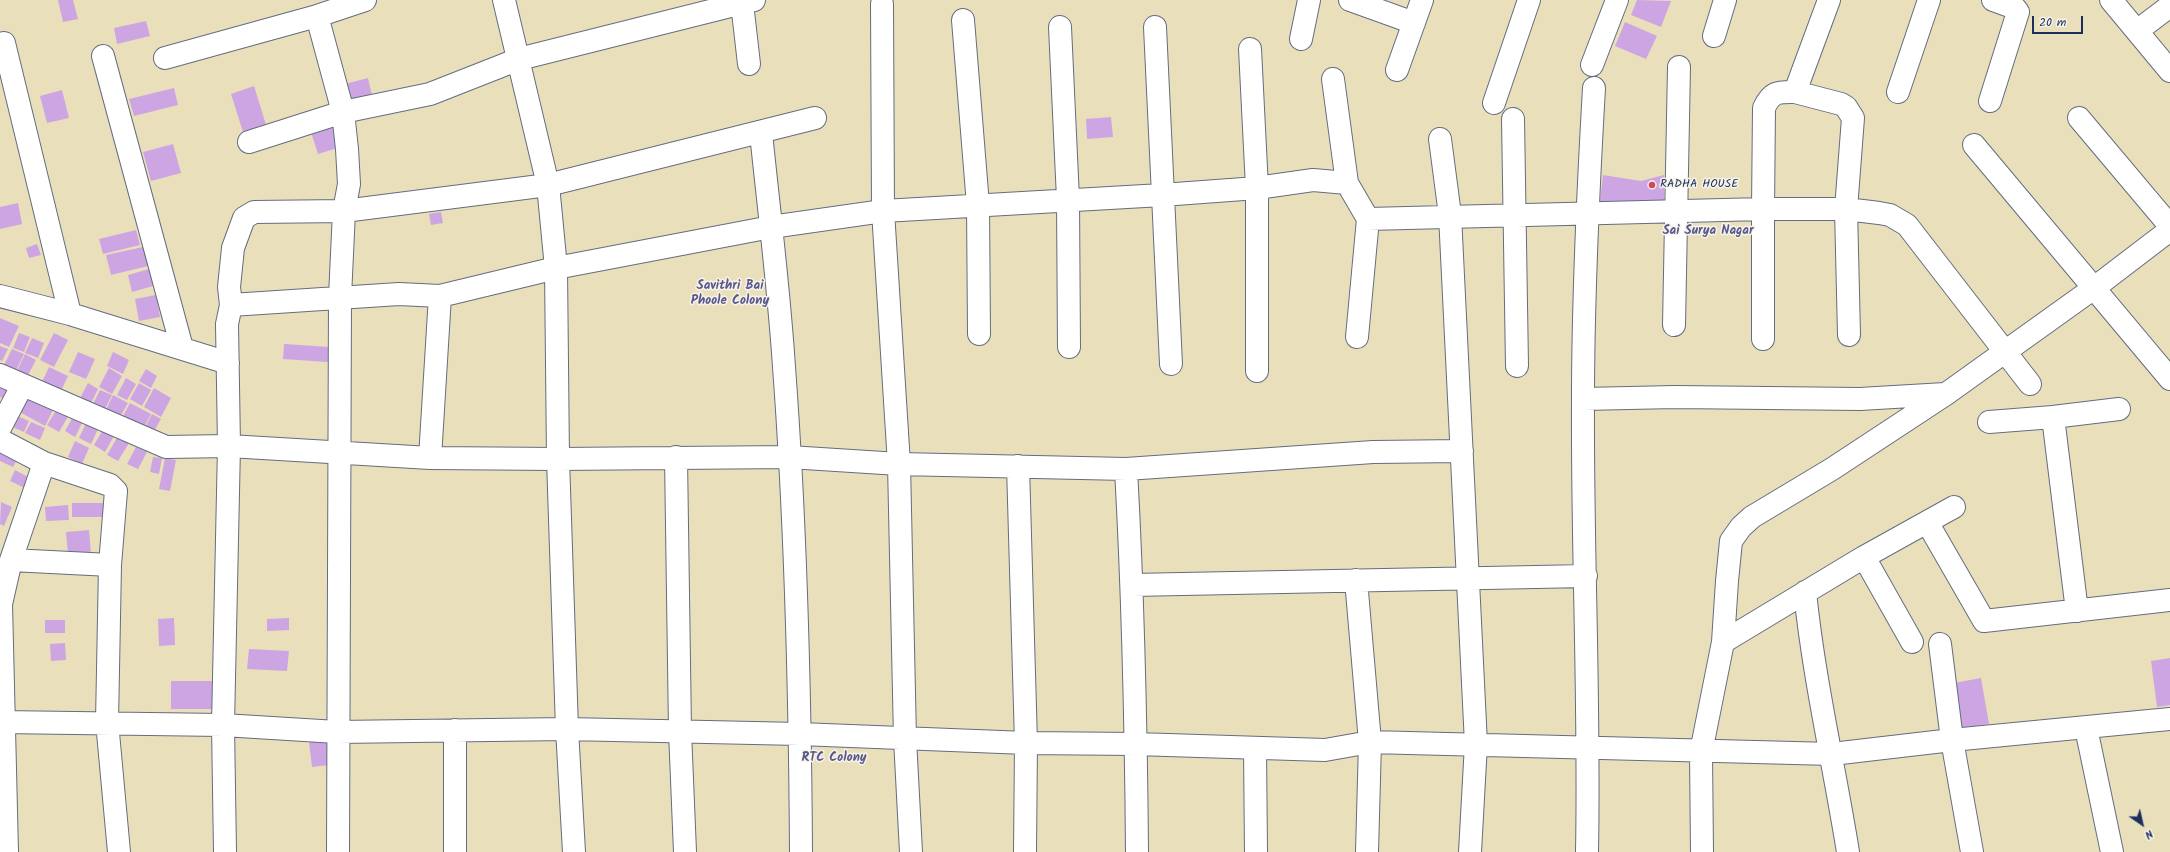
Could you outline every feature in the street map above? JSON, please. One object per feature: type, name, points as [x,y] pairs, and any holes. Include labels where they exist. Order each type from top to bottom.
[{"type":"street","points":[[165,58],[317,16],[365,0]]},
{"type":"street","points":[[504,0],[548,185],[556,268],[558,459],[567,729],[574,852]]},
{"type":"street","points":[[1301,39],[1309,0]]},
{"type":"street","points":[[1350,0],[1414,24]]},
{"type":"street","points":[[1397,70],[1422,0]]},
{"type":"street","points":[[1494,103],[1529,0]]},
{"type":"street","points":[[1592,65],[1617,0]]},
{"type":"street","points":[[1714,36],[1725,0]]},
{"type":"street","points":[[1795,92],[1829,0]]},
{"type":"street","points":[[1898,92],[1929,0]]},
{"type":"street","points":[[1990,101],[2018,12],[2016,8],[1992,0]]},
{"type":"street","points":[[2111,0],[2170,71]]},
{"type":"street","points":[[248,142],[343,112],[430,94],[519,59],[711,4],[748,2],[750,64]]},
{"type":"street","points":[[882,4],[883,211],[899,464],[905,739],[911,852]]},
{"type":"street","points":[[2137,31],[2170,6]]},
{"type":"street","points":[[317,16],[343,112],[349,184],[344,211],[340,297],[337,732],[338,852]]},
{"type":"street","points":[[963,20],[978,205],[978,334]]},
{"type":"street","points":[[1060,27],[1068,199],[1069,347]]},
{"type":"street","points":[[1155,28],[1171,364]]},
{"type":"street","points":[[4,43],[70,314]]},
{"type":"street","points":[[1250,49],[1257,188],[1257,371]]},
{"type":"street","points":[[103,56],[182,348]]},
{"type":"street","points":[[1674,325],[1679,66]]},
{"type":"street","points":[[1333,79],[1347,183],[1368,219],[1357,337]]},
{"type":"street","points":[[1588,852],[1589,748],[1582,399],[1587,214],[1594,88]]},
{"type":"street","points":[[1764,339],[1764,108],[1769,98],[1776,93],[1795,92],[1841,104],[1846,107],[1853,118],[1846,210],[1849,334]]},
{"type":"street","points":[[225,852],[223,725],[229,446],[227,324],[231,305],[229,287],[233,248],[244,218],[254,212],[344,211],[548,185],[744,135],[761,133],[815,118]]},
{"type":"street","points":[[2079,118],[2170,226]]},
{"type":"street","points":[[1513,120],[1516,216],[1517,366]]},
{"type":"street","points":[[761,133],[784,368],[789,457],[800,734],[801,852]]},
{"type":"street","points":[[1440,139],[1450,215],[1476,744],[1470,852]]},
{"type":"street","points":[[1974,145],[2170,379]]},
{"type":"street","points":[[231,305],[399,294],[440,296],[556,268],[771,228],[883,211],[1068,199],[1162,195],[1257,188],[1313,180],[1347,183]]},
{"type":"street","points":[[1368,219],[1450,215],[1516,216],[1676,210],[1763,209],[1846,210],[1890,215],[1907,225],[2006,351],[2030,384]]},
{"type":"street","points":[[1702,852],[1701,752],[1723,642],[1726,581],[1731,541],[1741,527],[1752,517],[1832,469],[1946,394],[2094,288],[2170,230]]},
{"type":"street","points":[[0,296],[70,314],[228,363]]},
{"type":"street","points":[[430,458],[440,296]]},
{"type":"street","points":[[0,375],[22,386],[166,447],[229,446],[340,451],[430,458],[558,459],[789,457],[899,464],[1126,469],[1373,452],[1462,451]]},
{"type":"street","points":[[0,428],[22,386]]},
{"type":"street","points":[[1582,399],[1676,397],[1860,399],[1946,394]]},
{"type":"street","points":[[1989,422],[2053,417],[2120,409]]},
{"type":"street","points":[[2053,417],[2077,611]]},
{"type":"street","points":[[0,440],[44,463],[110,484],[116,491],[110,565],[107,722],[119,852]]},
{"type":"street","points":[[676,457],[680,731],[685,852]]},
{"type":"street","points":[[7,852],[2,722],[1,604],[11,560],[44,463]]},
{"type":"street","points":[[1018,466],[1026,743],[1025,852]]},
{"type":"street","points":[[1126,469],[1132,585],[1136,744],[1136,852]]},
{"type":"street","points":[[1723,642],[1864,557],[1954,507]]},
{"type":"street","points":[[1927,522],[1984,621],[2170,600]]},
{"type":"street","points":[[1864,557],[1912,642]]},
{"type":"street","points":[[11,560],[110,565]]},
{"type":"street","points":[[1132,585],[1586,576]]},
{"type":"street","points":[[1356,580],[1370,742],[1367,852]]},
{"type":"street","points":[[1805,592],[1811,650],[1832,754],[1848,852]]},
{"type":"street","points":[[1940,644],[1952,740],[1972,852]]},
{"type":"street","points":[[2,722],[107,722],[223,725],[337,732],[567,729],[680,731],[1026,743],[1136,744],[1325,750],[1370,742],[1476,744],[1701,752],[1832,754],[1952,740],[2170,719]]},
{"type":"street","points":[[2086,728],[2112,852]]},
{"type":"street","points":[[455,730],[455,852]]},
{"type":"street","points":[[1254,748],[1256,852]]},
{"type":"building","points":[[58,0],[73,0],[78,19],[63,22]]},
{"type":"building","points":[[1637,0],[1671,1],[1661,27],[1631,15]]},
{"type":"building","points":[[146,21],[150,36],[117,44],[114,28]]},
{"type":"building","points":[[1625,22],[1657,36],[1646,59],[1615,46]]},
{"type":"building","points":[[368,78],[373,100],[350,106],[345,84]]},
{"type":"building","points":[[254,86],[267,128],[244,135],[231,94]]},
{"type":"building","points":[[174,88],[178,105],[134,116],[129,99]]},
{"type":"building","points":[[62,90],[69,118],[47,123],[40,96]]},
{"type":"building","points":[[1111,117],[1113,137],[1087,139],[1086,119]]},
{"type":"building","points":[[332,118],[341,147],[318,154],[309,126]]},
{"type":"building","points":[[173,144],[181,173],[151,181],[143,152]]},
{"type":"building","points":[[1603,175],[1641,181],[1664,175],[1664,200],[1638,201],[1599,209]]},
{"type":"building","points":[[18,203],[22,224],[0,229],[0,207]]},
{"type":"building","points":[[441,212],[443,223],[431,225],[429,214]]},
{"type":"building","points":[[136,230],[140,245],[103,254],[99,239]]},
{"type":"building","points":[[37,244],[41,255],[29,258],[26,248]]},
{"type":"building","points":[[143,247],[148,266],[111,275],[106,255]]},
{"type":"building","points":[[149,269],[153,286],[132,292],[128,275]]},
{"type":"building","points":[[156,295],[160,317],[139,321],[135,299]]},
{"type":"building","points":[[0,318],[19,326],[9,347],[0,343]]},
{"type":"building","points":[[19,333],[30,337],[24,352],[13,348]]},
{"type":"building","points":[[54,333],[68,340],[54,367],[40,360]]},
{"type":"building","points":[[32,338],[44,343],[38,358],[25,353]]},
{"type":"building","points":[[284,344],[329,347],[328,362],[283,359]]},
{"type":"building","points":[[0,346],[8,349],[2,361],[0,360]]},
{"type":"building","points":[[12,349],[24,354],[15,373],[3,367]]},
{"type":"building","points":[[78,352],[95,359],[86,379],[69,372]]},
{"type":"building","points":[[113,352],[129,360],[123,374],[107,366]]},
{"type":"building","points":[[25,354],[36,360],[27,377],[17,371]]},
{"type":"building","points":[[49,367],[68,376],[61,391],[42,382]]},
{"type":"building","points":[[109,368],[122,376],[112,394],[99,387]]},
{"type":"building","points":[[146,369],[157,376],[151,388],[139,381]]},
{"type":"building","points":[[126,378],[136,384],[127,400],[117,395]]},
{"type":"building","points":[[0,381],[11,386],[5,399],[0,397]]},
{"type":"building","points":[[88,383],[98,389],[90,405],[79,400]]},
{"type":"building","points":[[139,383],[151,390],[142,406],[130,399]]},
{"type":"building","points":[[154,388],[171,398],[161,417],[144,407]]},
{"type":"building","points":[[100,390],[112,395],[104,411],[92,406]]},
{"type":"building","points":[[25,393],[54,408],[45,426],[16,410]]},
{"type":"building","points":[[113,395],[128,403],[119,419],[105,412]]},
{"type":"building","points":[[130,403],[151,414],[143,429],[122,418]]},
{"type":"building","points":[[57,409],[69,415],[59,432],[47,425]]},
{"type":"building","points":[[75,413],[84,419],[75,437],[65,431]]},
{"type":"building","points":[[152,414],[161,419],[151,436],[143,431]]},
{"type":"building","points":[[15,415],[29,421],[24,432],[10,426]]},
{"type":"building","points":[[87,421],[99,427],[91,444],[79,438]]},
{"type":"building","points":[[31,422],[45,428],[40,440],[25,433]]},
{"type":"building","points":[[104,428],[115,434],[105,452],[94,445]]},
{"type":"building","points":[[118,436],[129,443],[118,461],[107,455]]},
{"type":"building","points":[[75,441],[89,448],[82,464],[68,457]]},
{"type":"building","points":[[136,447],[147,452],[138,469],[127,464]]},
{"type":"building","points":[[0,451],[20,454],[13,467],[0,461]]},
{"type":"building","points":[[153,457],[162,458],[159,474],[150,472]]},
{"type":"building","points":[[165,458],[176,460],[170,491],[159,489]]},
{"type":"building","points":[[15,470],[30,478],[25,488],[10,481]]},
{"type":"building","points":[[1,502],[12,507],[4,526],[0,524]]},
{"type":"building","points":[[72,503],[106,503],[106,517],[72,517]]},
{"type":"building","points":[[68,505],[69,520],[46,521],[45,507]]},
{"type":"building","points":[[89,530],[91,553],[68,555],[66,532]]},
{"type":"building","points":[[174,618],[175,645],[159,646],[158,619]]},
{"type":"building","points":[[289,618],[289,630],[267,631],[267,619]]},
{"type":"building","points":[[45,620],[65,620],[65,633],[45,633]]},
{"type":"building","points":[[65,643],[66,660],[51,661],[50,644]]},
{"type":"building","points":[[249,649],[289,651],[287,671],[247,669]]},
{"type":"building","points":[[2170,658],[2170,705],[2157,707],[2151,661]]},
{"type":"building","points":[[1981,678],[1989,724],[1962,728],[1954,683]]},
{"type":"building","points":[[171,681],[219,681],[220,709],[171,709]]},
{"type":"building","points":[[334,739],[337,764],[312,767],[309,742]]},
{"type":"place","name":"RADHA HOUSE","points":[[1652,185]]},
{"type":"district","name":"Sai Surya Nagar","points":[[1708,232]]},
{"type":"district","name":"Savithri Bai Phoole Colony","points":[[730,294]]},
{"type":"district","name":"RTC Colony","points":[[834,759]]}]
